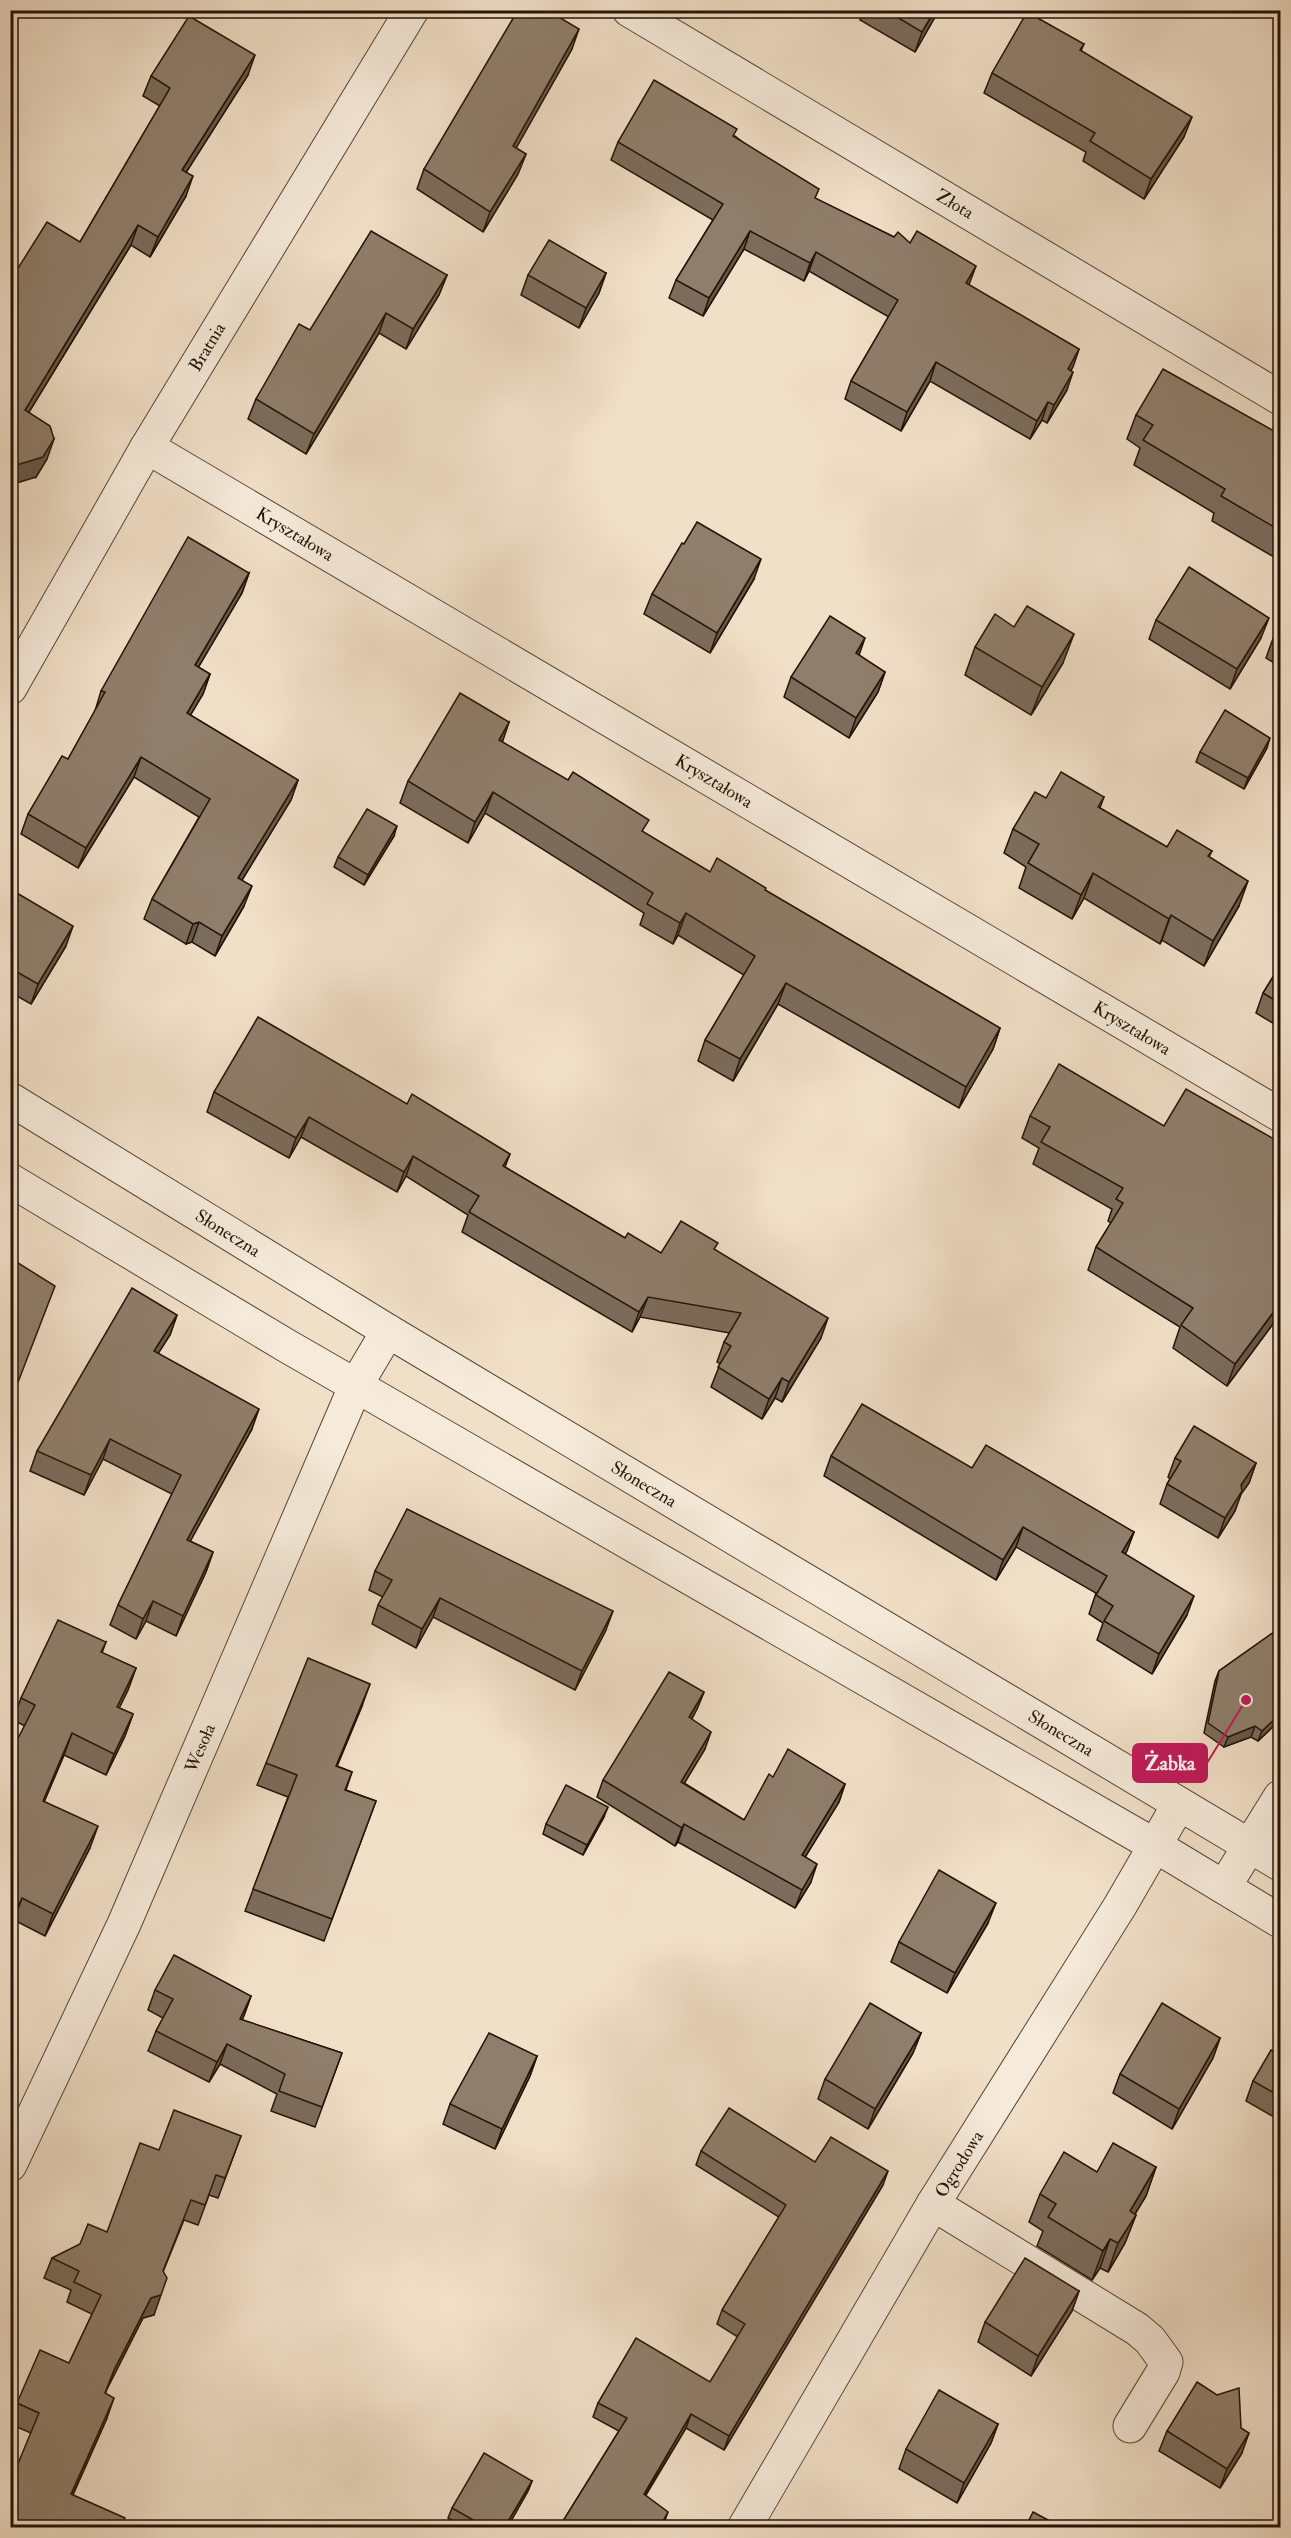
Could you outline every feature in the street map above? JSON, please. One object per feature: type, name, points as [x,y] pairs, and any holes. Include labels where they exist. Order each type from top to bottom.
[{"type":"street","name":"Bratnia","points":[[10,688],[147,447],[412,10]]},
{"type":"street","name":"Złota","points":[[629,10],[1281,398]]},
{"type":"street","name":"Kryształowa","points":[[147,447],[1281,1115]]},
{"type":"street","name":"Słoneczna","points":[[10,1099],[388,1331],[1281,1864]]},
{"type":"street","points":[[10,1180],[356,1385],[1154,1845],[1281,1922]]},
{"type":"street","name":"Wesoła","points":[[10,2165],[124,1924],[356,1385],[388,1331]]},
{"type":"street","points":[[1224,1887],[1281,1797]]},
{"type":"street","name":"Ogrodowa","points":[[744,2528],[933,2204],[1120,1906],[1179,1804]]},
{"type":"street","points":[[933,2204],[1137,2328],[1150,2340],[1166,2362],[1164,2372],[1130,2426]]},
{"type":"building","points":[[518,10],[547,10],[579,29],[513,146],[526,154],[490,212],[424,169]]},
{"type":"building","points":[[885,10],[935,10],[922,32]]},
{"type":"building","points":[[1027,12],[1084,44],[1080,50],[1192,117],[1151,179],[1090,141],[1095,133],[992,73]]},
{"type":"building","points":[[189,16],[255,55],[182,170],[193,176],[158,237],[138,225],[25,410],[50,426],[54,439],[43,457],[10,467],[10,281],[47,222],[80,242],[170,88],[151,76]]},
{"type":"building","points":[[654,80],[737,129],[733,136],[819,189],[815,198],[894,237],[898,232],[910,243],[917,231],[976,266],[966,283],[1079,349],[1068,369],[1073,372],[1054,405],[1048,402],[1037,421],[936,362],[907,412],[851,381],[898,300],[816,252],[810,263],[750,231],[709,298],[676,280],[723,204],[618,142]]},
{"type":"building","points":[[371,231],[447,275],[413,329],[386,313],[314,434],[256,399],[299,324],[310,330]]},
{"type":"building","points":[[549,240],[606,273],[586,308],[528,275]]},
{"type":"building","points":[[1163,369],[1281,435],[1281,531],[1221,496],[1225,489],[1143,440],[1153,425],[1136,415]]},
{"type":"building","points":[[697,522],[761,559],[717,633],[652,594]]},
{"type":"building","points":[[188,537],[249,573],[195,665],[210,674],[187,713],[298,780],[238,878],[252,886],[222,936],[199,922],[193,924],[152,899],[210,799],[141,757],[86,848],[28,814],[62,756],[68,759],[105,692],[101,691]]},
{"type":"building","points":[[1189,567],[1269,618],[1237,669],[1156,620]]},
{"type":"building","points":[[1027,606],[1074,634],[1042,687],[975,647],[995,614],[1014,627]]},
{"type":"building","points":[[830,616],[865,638],[856,653],[885,672],[856,718],[791,677]]},
{"type":"building","points":[[1281,624],[1281,637],[1275,633]]},
{"type":"building","points":[[460,693],[509,722],[499,740],[568,780],[573,772],[649,820],[642,831],[710,872],[717,858],[766,888],[765,890],[1000,1028],[966,1087],[786,983],[740,1059],[705,1040],[755,956],[686,913],[680,923],[647,904],[653,893],[493,792],[475,822],[408,781]]},
{"type":"building","points":[[1225,710],[1270,738],[1248,778],[1200,752]]},
{"type":"building","points":[[1061,772],[1104,797],[1098,807],[1167,847],[1177,830],[1212,851],[1208,856],[1248,881],[1213,941],[1171,915],[1169,919],[1093,873],[1081,895],[1028,863],[1039,844],[1013,829],[1035,792],[1046,798]]},
{"type":"building","points":[[367,809],[397,826],[368,875],[338,857]]},
{"type":"building","points":[[10,889],[73,926],[38,984],[10,968]]},
{"type":"building","points":[[1281,964],[1281,1004],[1263,993]]},
{"type":"building","points":[[258,1017],[407,1104],[412,1094],[510,1154],[503,1166],[625,1238],[628,1233],[661,1253],[681,1221],[718,1243],[714,1249],[828,1318],[789,1382],[782,1378],[769,1399],[718,1367],[731,1346],[724,1342],[741,1313],[648,1297],[639,1312],[469,1212],[479,1196],[413,1156],[404,1172],[309,1117],[296,1138],[214,1092]]},
{"type":"building","points":[[1059,1064],[1164,1126],[1186,1089],[1281,1143],[1281,1302],[1235,1364],[1181,1325],[1193,1308],[1096,1247],[1123,1203],[1116,1199],[1123,1188],[1041,1142],[1050,1127],[1030,1116]]},
{"type":"building","points":[[10,1258],[55,1286],[10,1403]]},
{"type":"building","points":[[132,1288],[177,1315],[154,1351],[259,1409],[187,1540],[213,1552],[183,1616],[153,1601],[143,1619],[118,1605],[181,1475],[110,1439],[91,1475],[37,1451]]},
{"type":"building","points":[[862,1404],[972,1468],[986,1445],[1134,1532],[1122,1552],[1194,1596],[1159,1654],[1104,1621],[1113,1606],[1096,1595],[1107,1576],[1023,1527],[1003,1560],[831,1456]]},
{"type":"building","points":[[1194,1426],[1256,1463],[1241,1485],[1242,1491],[1225,1518],[1167,1484],[1181,1461],[1175,1458]]},
{"type":"building","points":[[407,1509],[613,1611],[582,1671],[440,1598],[422,1629],[378,1605],[392,1580],[375,1571]]},
{"type":"building","points":[[58,1620],[106,1642],[101,1652],[136,1668],[117,1707],[133,1714],[114,1754],[72,1733],[43,1801],[98,1826],[53,1914],[22,1898],[10,1924],[10,1754],[35,1705],[21,1698]]},
{"type":"building","points":[[1281,1627],[1281,1713],[1262,1731],[1255,1726],[1228,1737],[1208,1723],[1219,1671]]},
{"type":"building","points":[[308,1658],[370,1684],[336,1766],[352,1772],[345,1790],[376,1801],[332,1919],[253,1889],[297,1775],[266,1763]]},
{"type":"building","points":[[669,1672],[704,1692],[689,1717],[711,1732],[681,1782],[744,1820],[769,1774],[773,1777],[788,1749],[845,1784],[802,1855],[817,1864],[802,1890],[684,1824],[682,1828],[603,1780]]},
{"type":"building","points":[[566,1785],[608,1807],[587,1845],[546,1824]]},
{"type":"building","points":[[939,1870],[996,1903],[955,1973],[899,1942]]},
{"type":"building","points":[[174,1955],[251,1996],[240,2019],[342,2053],[322,2107],[279,2091],[285,2074],[227,2044],[217,2062],[156,2031],[173,1999],[155,1990]]},
{"type":"building","points":[[870,2003],[921,2033],[875,2109],[825,2079]]},
{"type":"building","points":[[1162,2003],[1220,2038],[1179,2109],[1120,2074]]},
{"type":"building","points":[[489,2033],[537,2056],[502,2129],[450,2104]]},
{"type":"building","points":[[1271,2050],[1281,2056],[1281,2097],[1253,2081]]},
{"type":"building","points":[[729,2108],[815,2162],[831,2137],[888,2171],[729,2436],[691,2414],[644,2494],[668,2512],[659,2528],[575,2528],[563,2521],[627,2418],[598,2403],[636,2338],[710,2382],[745,2324],[722,2310],[786,2205],[701,2151]]},
{"type":"building","points":[[174,2110],[241,2136],[225,2178],[216,2175],[205,2205],[191,2200],[163,2271],[167,2278],[161,2295],[151,2298],[114,2370],[105,2393],[114,2398],[71,2494],[125,2518],[121,2528],[10,2528],[10,2483],[39,2413],[17,2403],[40,2350],[69,2363],[101,2295],[74,2282],[79,2271],[52,2258],[80,2244],[88,2224],[107,2232],[140,2143],[159,2150]]},
{"type":"building","points":[[1113,2143],[1156,2167],[1130,2211],[1136,2215],[1118,2243],[1110,2239],[1103,2251],[1048,2217],[1056,2204],[1040,2194],[1064,2152],[1097,2172]]},
{"type":"building","points":[[1025,2258],[1079,2291],[1038,2356],[985,2322]]},
{"type":"building","points":[[1197,2382],[1217,2395],[1239,2388],[1241,2428],[1249,2433],[1227,2469],[1167,2431]]},
{"type":"building","points":[[939,2390],[998,2424],[964,2483],[906,2449]]},
{"type":"building","points":[[484,2453],[532,2481],[504,2528],[487,2528],[452,2508]]},
{"type":"building","points":[[1033,2512],[1063,2528],[1025,2528]]},
{"type":"place","name":"Żabka","points":[[1246,1700]]}]
